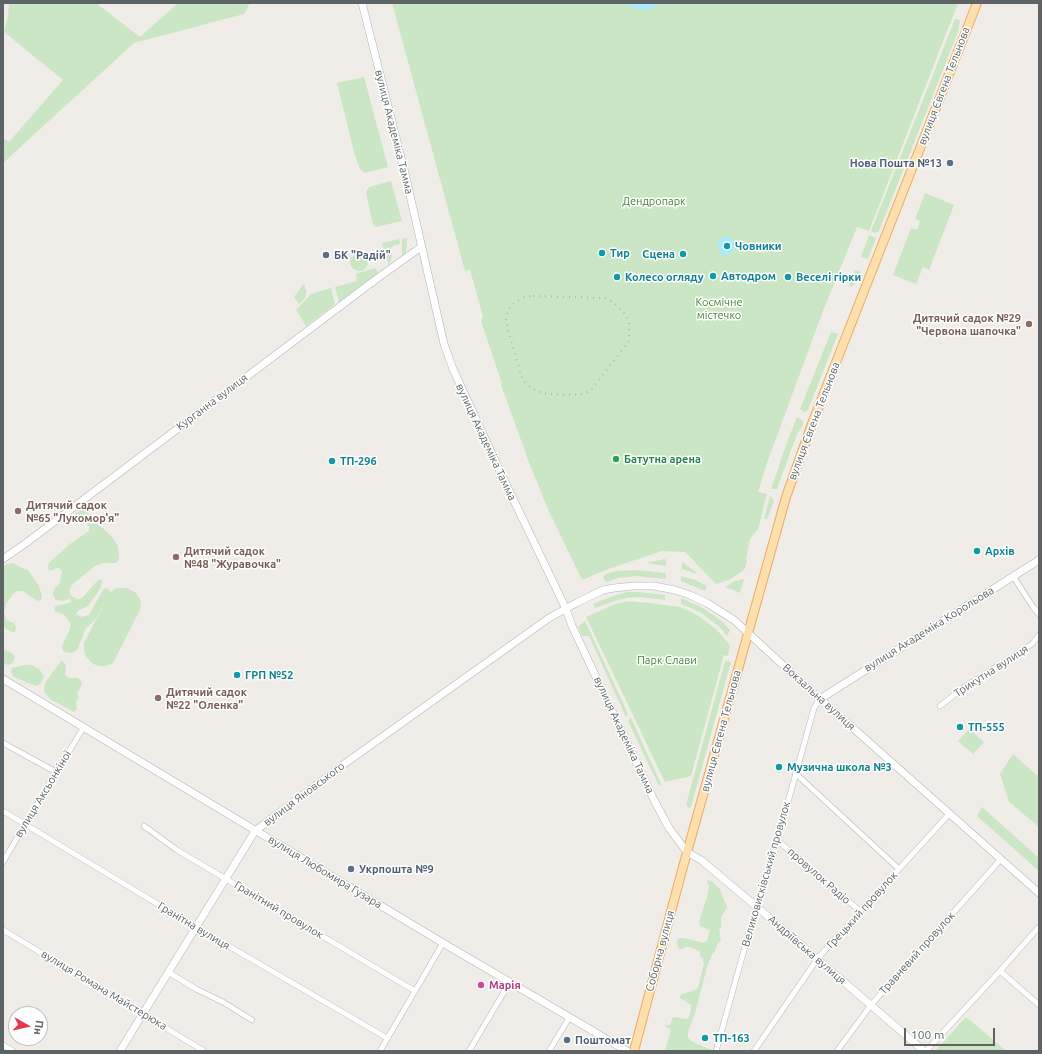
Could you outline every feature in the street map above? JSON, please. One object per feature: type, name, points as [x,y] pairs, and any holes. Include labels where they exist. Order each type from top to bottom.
[{"type":"main road","name":"вулиця Академіка Тамма","points":[[362,3],[400,154],[444,344],[453,369],[654,800],[669,828],[687,852]]},
{"type":"main road","name":"вулиця Євгена Тельнова","points":[[687,852],[786,497],[813,421],[977,3]]},
{"type":"main road","name":"Курганна вулиця","points":[[3,559],[368,284],[421,247]]},
{"type":"main road","name":"вулиця Академіка Корольова","points":[[820,699],[1039,560]]},
{"type":"main road","name":"Вокзальна вулиця","points":[[566,609],[603,590],[633,586],[654,586],[675,590],[707,603],[734,620],[820,699],[950,813],[1039,894]]},
{"type":"main road","name":"вулиця Яновського","points":[[120,1051],[255,831],[347,762],[548,618],[566,609]]},
{"type":"main road","name":"вулиця Любомира Гузара","points":[[3,679],[255,831],[627,1051]]},
{"type":"main road","name":"Андріївська вулиця","points":[[687,852],[701,860],[818,958],[925,1051]]},
{"type":"main road","name":"Соборна вулиця","points":[[634,1051],[687,852]]},
{"type":"street","points":[[1013,576],[1032,607],[1039,614]]},
{"type":"street","name":"Трикутна вулиця","points":[[940,706],[963,688],[1032,644],[1039,635]]},
{"type":"street","name":"Великовисківський провулок","points":[[716,1051],[814,708],[820,699]]},
{"type":"street","name":"вулиця Аксьонкіної","points":[[3,862],[84,727]]},
{"type":"street","points":[[3,743],[56,772]]},
{"type":"street","points":[[795,774],[899,869]]},
{"type":"street","name":"Гранітна вулиця","points":[[3,811],[196,927],[387,1038]]},
{"type":"street","name":"Грецький провулок","points":[[754,1051],[818,958],[950,813]]},
{"type":"street","name":"Гранітний провулок","points":[[144,826],[177,850],[415,991]]},
{"type":"street","name":"провулок Радіо","points":[[777,840],[861,912]]},
{"type":"street","name":"Травневий провулок","points":[[837,1051],[871,1005],[1001,859]]},
{"type":"street","points":[[925,1051],[1039,927]]},
{"type":"street","name":"вулиця Романа Майстерюка","points":[[3,930],[204,1051]]},
{"type":"street","points":[[380,1051],[443,943]]},
{"type":"street","points":[[1000,971],[1039,1005]]},
{"type":"street","points":[[168,972],[223,1002],[252,1020]]},
{"type":"street","points":[[469,1051],[510,982]]},
{"type":"street","points":[[549,1051],[569,1018]]},
{"type":"street","points":[[3,1045],[13,1051]]},
{"type":"green space","points":[[9,3],[96,3],[140,37],[178,3],[250,3],[244,14],[134,43],[3,163],[3,138],[9,142],[63,80],[4,32],[8,16]]},
{"type":"green space","name":"Дендропарк","points":[[392,3],[958,3],[869,231],[857,227],[823,311],[767,463],[758,492],[767,494],[758,529],[750,539],[746,559],[747,562],[744,570],[729,580],[716,584],[685,552],[662,551],[611,568],[582,580],[547,507],[501,385],[502,384],[481,321],[483,316],[470,270],[465,271]]},
{"type":"green space","points":[[955,19],[960,20],[958,32],[879,231],[875,233],[871,231]]},
{"type":"green space","points":[[364,77],[388,167],[365,173],[360,169],[354,152],[337,83]]},
{"type":"green space","points":[[391,181],[402,221],[375,227],[372,221],[366,192],[369,187]]},
{"type":"green space","points":[[925,193],[954,205],[929,270],[923,267],[916,284],[893,275],[911,228],[917,230],[920,221],[915,219]]},
{"type":"green space","points":[[869,235],[876,238],[868,259],[861,257]]},
{"type":"green space","points":[[407,238],[406,252],[402,256],[402,239]]},
{"type":"green space","points":[[399,239],[400,244],[394,245],[391,248],[392,256],[389,265],[382,243]]},
{"type":"green space","points":[[355,253],[363,253],[368,258],[366,269],[363,271],[355,271],[350,266],[350,258]]},
{"type":"green space","points":[[375,268],[378,273],[339,302],[335,287],[357,281],[356,274]]},
{"type":"green space","points":[[855,270],[861,272],[852,287],[849,286]]},
{"type":"green space","points":[[304,283],[306,292],[305,298],[299,304],[294,297]]},
{"type":"green space","points":[[331,288],[335,304],[306,326],[296,310],[311,294]]},
{"type":"green space","points":[[831,332],[838,334],[808,410],[805,412],[800,409]]},
{"type":"green space","points":[[797,417],[803,421],[803,425],[797,434],[777,489],[771,489],[786,445]]},
{"type":"green space","points":[[770,496],[774,501],[767,519],[764,519]]},
{"type":"green space","points":[[85,510],[93,521],[112,537],[118,546],[119,559],[116,563],[104,563],[95,566],[73,584],[70,589],[70,594],[78,600],[83,597],[98,580],[102,580],[100,589],[88,606],[79,610],[76,614],[82,617],[89,615],[103,590],[106,588],[110,593],[116,588],[127,588],[136,593],[141,601],[140,610],[115,659],[112,664],[106,666],[93,664],[86,657],[84,643],[106,600],[95,620],[86,628],[77,650],[72,653],[64,652],[62,649],[71,624],[64,615],[54,610],[58,605],[69,603],[71,601],[70,599],[63,601],[56,600],[54,597],[53,593],[55,588],[60,583],[62,571],[59,568],[49,570],[49,563],[70,544],[89,531],[89,527],[82,518],[77,519],[74,516],[75,513]]},
{"type":"green space","points":[[666,559],[666,566],[648,563],[649,562]]},
{"type":"green space","points":[[682,562],[696,572],[696,574],[682,569]]},
{"type":"green space","points":[[13,563],[28,570],[39,586],[42,597],[41,600],[37,601],[23,591],[17,591],[13,594],[6,604],[4,612],[6,620],[14,623],[16,627],[15,632],[3,627],[3,567],[7,564]]},
{"type":"green space","points":[[636,570],[666,573],[666,579],[636,576],[618,578],[607,582],[603,577],[605,574],[617,571]]},
{"type":"green space","points":[[681,576],[695,580],[707,586],[705,591],[681,581]]},
{"type":"green space","points":[[744,579],[740,593],[725,587],[735,581]]},
{"type":"green space","points":[[627,592],[665,595],[665,600],[639,597],[615,601],[595,608],[593,604]]},
{"type":"green space","points":[[681,598],[703,608],[723,622],[730,630],[727,636],[719,626],[700,612],[681,604]]},
{"type":"green space","name":"Парк Слави","points":[[628,601],[679,607],[687,610],[697,615],[716,629],[730,645],[728,656],[724,655],[691,776],[665,782],[586,617],[615,604]]},
{"type":"green space","points":[[585,621],[628,714],[626,717],[589,636],[582,636],[578,627]]},
{"type":"green space","points":[[3,649],[13,654],[15,657],[13,663],[8,665],[3,663]]},
{"type":"green space","points":[[61,661],[64,662],[66,666],[65,675],[69,678],[78,678],[82,682],[77,693],[79,697],[76,702],[77,709],[74,712],[50,699],[44,691],[44,686],[47,680]]},
{"type":"green space","points":[[725,661],[731,662],[691,807],[689,808],[686,805]]},
{"type":"green space","points":[[32,665],[40,670],[44,677],[41,683],[37,686],[14,677],[11,672],[12,668]]},
{"type":"green space","points":[[631,718],[661,784],[659,786],[628,721]]},
{"type":"green space","points":[[969,729],[984,742],[973,754],[958,741]]},
{"type":"green space","points":[[1013,754],[1039,777],[1039,827],[1009,802],[1000,774]]},
{"type":"green space","points":[[982,807],[1039,858],[1039,871],[977,816]]},
{"type":"green space","points":[[708,880],[713,882],[720,889],[727,908],[721,917],[721,926],[719,930],[721,940],[717,945],[707,967],[695,1013],[688,1032],[688,1037],[691,1041],[714,1051],[665,1051],[671,1030],[665,1027],[666,1025],[670,1025],[673,1017],[687,1019],[689,1017],[691,1005],[680,998],[680,996],[695,990],[698,987],[700,980],[704,963],[702,957],[700,957],[700,951],[686,946],[683,949],[679,949],[677,940],[684,938],[703,943],[707,941],[710,930],[700,926],[699,922],[707,897],[709,886],[707,882]]},
{"type":"green space","points":[[966,1017],[1004,1049],[1002,1051],[935,1051]]},
{"type":"water","points":[[624,3],[659,3],[650,9],[643,10],[634,8]]},
{"type":"water","name":"Човники","points":[[724,237],[731,238],[735,244],[734,251],[728,255],[723,255],[718,250],[720,247],[717,244],[718,241]]},
{"type":"railway","points":[[533,296],[605,298],[613,302],[626,315],[629,323],[629,341],[592,389],[584,394],[563,395],[542,393],[531,388],[521,375],[506,319],[508,310],[513,304],[524,297],[533,296]]},
{"type":"place","name":"Нова Пошта №13","points":[[950,163]]},
{"type":"place","name":"Човники","points":[[727,246]]},
{"type":"place","name":"Тир","points":[[602,253]]},
{"type":"place","name":"Сцена","points":[[683,254]]},
{"type":"place","name":"БК \"Радій\"","points":[[326,255]]},
{"type":"place","name":"Автодром","points":[[713,276]]},
{"type":"place","name":"Колесо огляду","points":[[617,277]]},
{"type":"place","name":"Веселі гірки","points":[[788,277]]},
{"type":"place","name":"Дитячий садок №29 \"Червона шапочка\"","points":[[1029,324]]},
{"type":"place","name":"Батутна арена","points":[[616,459]]},
{"type":"place","name":"ТП-296","points":[[332,461]]},
{"type":"place","name":"Дитячий садок №65 \"Лукомор'я\"","points":[[18,511]]},
{"type":"place","name":"Архів","points":[[977,551]]},
{"type":"place","name":"Дитячий садок №48 \"Журавочка\"","points":[[176,557]]},
{"type":"place","name":"ГРП №52","points":[[237,675]]},
{"type":"place","name":"Дитячий садок №22 \"Оленка\"","points":[[158,698]]},
{"type":"place","name":"ТП-555","points":[[960,727]]},
{"type":"place","name":"Музична школа №3","points":[[779,767]]},
{"type":"place","name":"Укрпошта №9","points":[[351,869]]},
{"type":"place","name":"Марія","points":[[481,985]]},
{"type":"place","name":"ТП-163","points":[[705,1038]]},
{"type":"place","name":"Поштомат","points":[[567,1040]]},
{"type":"park label","name":"Космічне містечко","points":[[719,308]]}]
